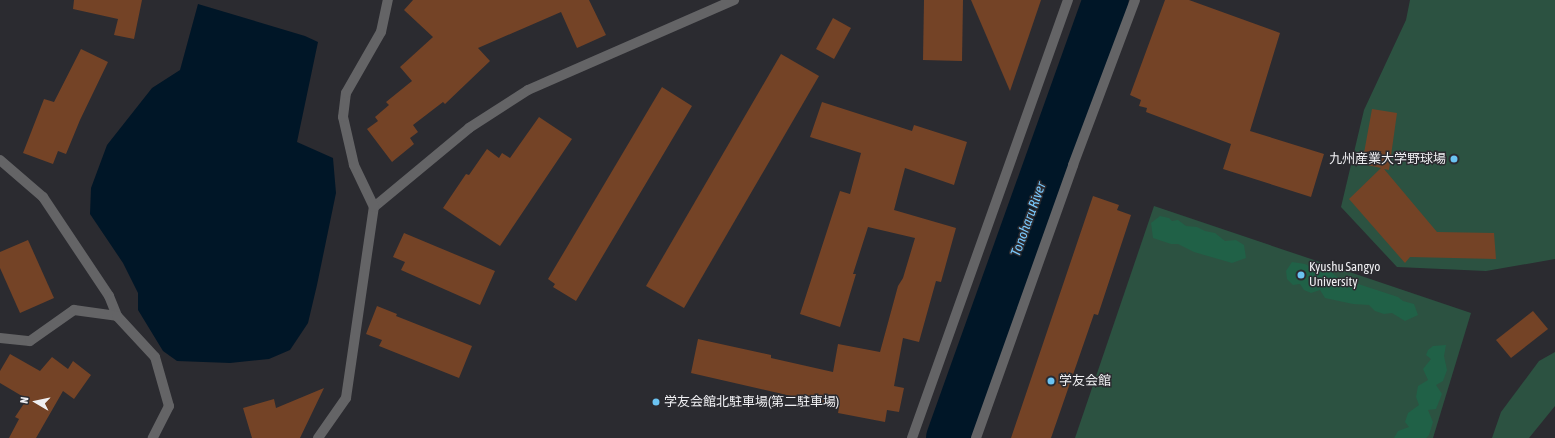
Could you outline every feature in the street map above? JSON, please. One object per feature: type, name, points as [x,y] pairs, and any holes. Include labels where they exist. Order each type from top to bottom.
[{"type":"street","points":[[318,438],[346,398],[374,207],[354,165],[343,117],[346,93],[381,32],[388,0]]},
{"type":"street","points":[[374,207],[469,128],[528,90],[734,0]]},
{"type":"street","points":[[912,438],[1068,0]]},
{"type":"street","points":[[976,438],[1072,165],[1135,0]]},
{"type":"street","points":[[0,160],[42,197],[109,296],[117,316],[155,357],[169,406],[153,438]]},
{"type":"street","points":[[0,338],[30,341],[74,310],[117,316]]},
{"type":"green space","name":"九州産業大学野球場","points":[[1410,0],[1555,0],[1555,259],[1486,271],[1397,267],[1341,207],[1364,110],[1406,20]]},
{"type":"green space","points":[[1154,206],[1471,313],[1433,438],[1075,438]]},
{"type":"green space","points":[[1160,216],[1169,218],[1172,221],[1178,220],[1186,226],[1197,227],[1205,231],[1215,233],[1225,241],[1236,240],[1244,245],[1246,258],[1232,263],[1194,252],[1178,244],[1171,244],[1153,238],[1151,223]]},
{"type":"green space","points":[[1292,262],[1305,264],[1323,273],[1331,272],[1337,277],[1398,297],[1403,301],[1414,304],[1418,315],[1405,321],[1392,313],[1384,314],[1375,311],[1369,305],[1353,304],[1325,298],[1320,290],[1311,293],[1304,290],[1300,284],[1293,285],[1287,279],[1286,271]]},
{"type":"green space","points":[[1446,345],[1444,356],[1447,370],[1443,381],[1436,385],[1442,394],[1436,409],[1428,410],[1433,422],[1429,435],[1426,438],[1394,438],[1398,431],[1409,427],[1405,422],[1408,413],[1419,405],[1416,397],[1418,386],[1428,380],[1423,369],[1431,359],[1426,355],[1428,350],[1433,346]]},
{"type":"green space","points":[[1555,352],[1555,406],[1529,438],[1492,438],[1501,412],[1539,361]]},
{"type":"water","points":[[198,4],[305,36],[318,42],[297,142],[333,158],[336,193],[308,323],[290,350],[269,359],[230,363],[177,361],[163,351],[138,310],[138,293],[123,263],[90,214],[91,188],[107,145],[152,88],[180,70]]},
{"type":"building","points":[[74,0],[142,0],[134,39],[114,35],[118,19],[73,9]]},
{"type":"building","points":[[413,0],[589,0],[606,35],[577,48],[561,12],[478,48],[490,61],[445,104],[443,102],[413,125],[418,132],[410,138],[414,144],[392,162],[367,129],[378,121],[375,117],[389,105],[386,102],[412,81],[400,67],[433,37],[404,10]]},
{"type":"building","points":[[924,0],[963,0],[962,61],[923,60]]},
{"type":"building","points":[[971,0],[1041,0],[1010,91]]},
{"type":"building","points":[[1165,0],[1189,0],[1280,33],[1250,131],[1324,154],[1311,197],[1223,169],[1231,144],[1146,112],[1147,108],[1139,106],[1141,100],[1130,95]]},
{"type":"building","points":[[833,18],[851,28],[834,59],[816,49]]},
{"type":"building","points":[[81,49],[108,62],[80,120],[66,154],[58,151],[53,164],[23,153],[44,99],[54,102]]},
{"type":"building","points":[[781,54],[819,76],[684,308],[646,286]]},
{"type":"building","points":[[662,87],[692,106],[576,301],[553,287],[555,284],[548,279]]},
{"type":"building","points":[[822,102],[912,131],[914,125],[967,142],[954,185],[905,168],[894,210],[956,228],[941,282],[936,281],[919,342],[903,338],[894,386],[904,388],[899,412],[887,410],[885,422],[838,413],[839,407],[691,373],[698,339],[771,355],[771,358],[833,372],[838,344],[880,352],[898,286],[903,278],[915,238],[868,227],[853,274],[856,274],[840,327],[800,314],[840,191],[850,194],[861,153],[810,137]]},
{"type":"building","points":[[1372,109],[1397,113],[1389,170],[1384,169],[1437,232],[1494,233],[1496,259],[1410,257],[1405,263],[1349,199],[1381,168],[1362,164]]},
{"type":"building","points":[[539,117],[572,139],[500,246],[443,208],[466,174],[469,175],[487,149],[499,158],[502,153],[510,158]]},
{"type":"building","points":[[1093,196],[1119,205],[1117,210],[1131,215],[1098,315],[1094,314],[1051,438],[1011,438]]},
{"type":"building","points":[[404,233],[495,271],[480,305],[401,270],[405,262],[393,257]]},
{"type":"building","points":[[28,240],[54,298],[20,313],[0,268],[0,252]]},
{"type":"building","points":[[377,306],[397,314],[396,316],[472,346],[459,378],[379,346],[382,340],[366,334]]},
{"type":"building","points":[[1533,311],[1548,329],[1511,358],[1496,340]]},
{"type":"building","points":[[10,354],[40,371],[52,357],[68,369],[73,361],[91,375],[74,399],[63,391],[36,438],[9,438],[19,419],[15,417],[27,399],[0,383],[0,371]]},
{"type":"building","points":[[324,388],[300,438],[252,438],[243,408],[274,399],[276,408]]},
{"type":"waterway","name":"Tonoharu River","points":[[949,438],[1106,0]]},
{"type":"place","name":"九州産業大学野球場","points":[[1454,159]]},
{"type":"place","name":"Kyushu Sangyo University","points":[[1301,275]]},
{"type":"place","name":"学友会館","points":[[1051,381]]},
{"type":"place","name":"学友会館北駐車場(第二駐車場)","points":[[656,402]]}]
